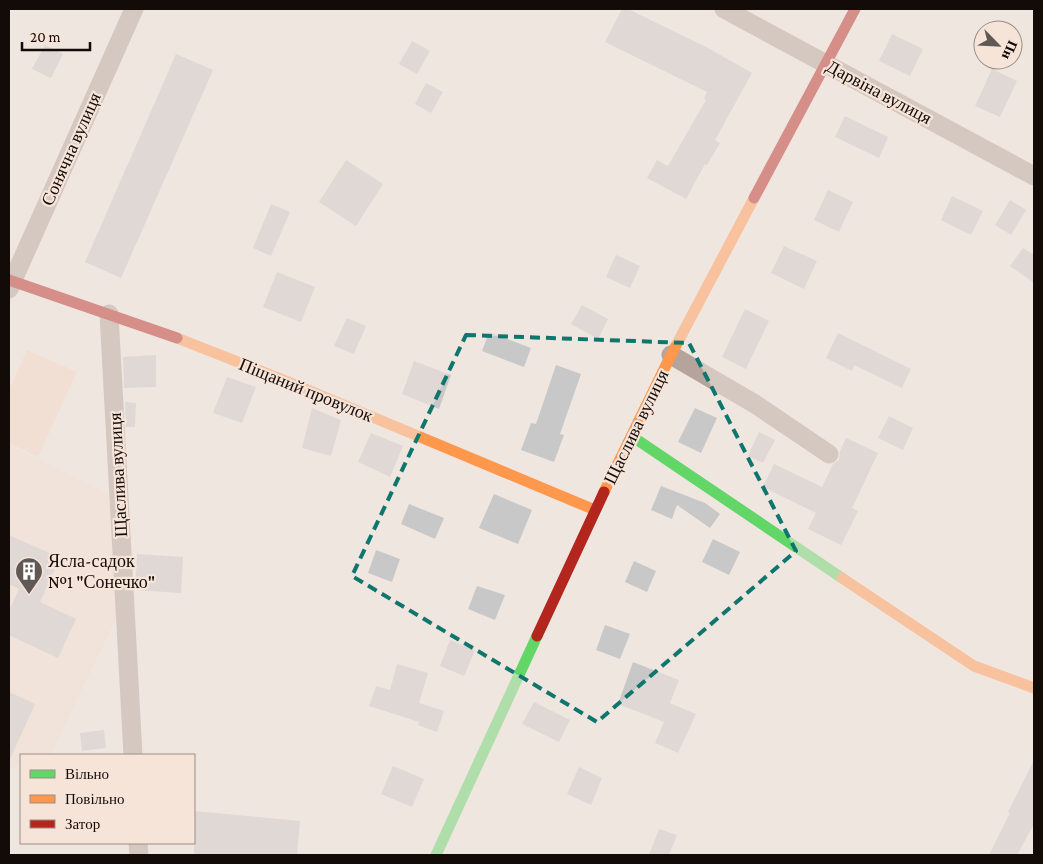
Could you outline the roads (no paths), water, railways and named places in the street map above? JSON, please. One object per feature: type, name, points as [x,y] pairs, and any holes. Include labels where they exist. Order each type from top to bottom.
[{"type":"street","name":"Сонячна вулиця","points":[[10,284],[134,9]]},
{"type":"street","name":"Дарвіна вулиця","points":[[724,9],[1034,176]]},
{"type":"street","name":"Щаслива вулиця","points":[[436,855],[595,510],[634,436],[671,355],[855,9]]},
{"type":"street","name":"Піщаний провулок","points":[[10,284],[159,331],[291,383],[595,510]]},
{"type":"street","name":"Щаслива вулиця","points":[[109,314],[133,754]]},
{"type":"street","points":[[671,355],[755,404],[830,454]]},
{"type":"street","points":[[634,436],[974,666],[1034,688]]},
{"type":"place","name":"Ясла-садок №1 \"Сонечко\"","points":[[29,595]]}]
